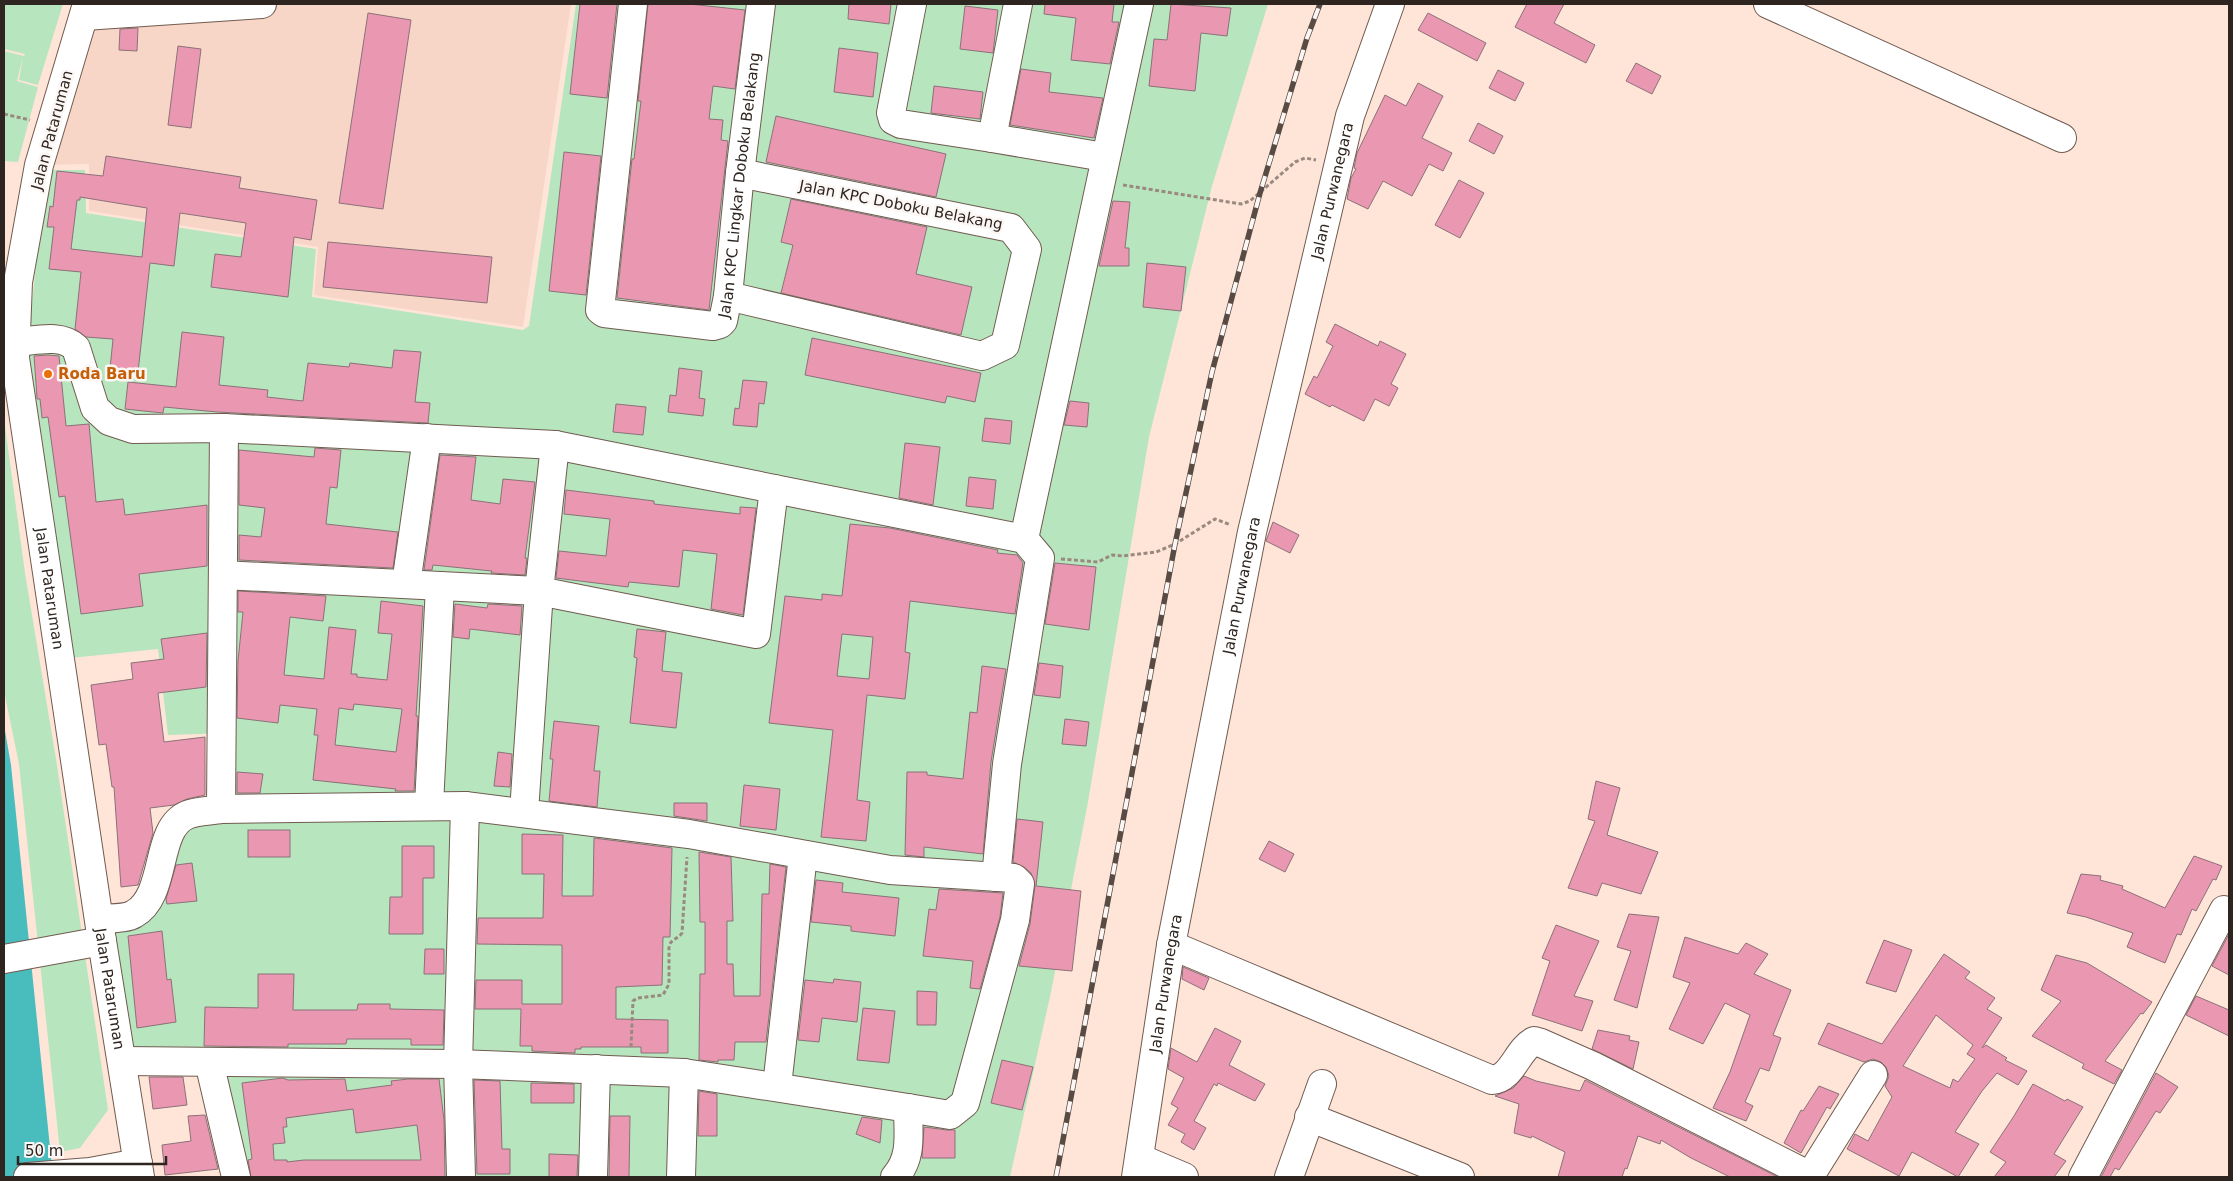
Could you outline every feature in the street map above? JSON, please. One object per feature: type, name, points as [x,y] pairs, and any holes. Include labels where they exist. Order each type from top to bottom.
[{"type":"street","points":[[85,10],[262,4]]},
{"type":"street","name":"Jalan KPC Lingkar Doboku Belakang","points":[[633,4],[600,310],[604,313],[713,326],[720,324],[723,320],[728,296],[740,173],[761,4]]},
{"type":"street","points":[[912,4],[891,113],[893,120],[901,124],[992,138],[1102,169]]},
{"type":"street","points":[[992,138],[1018,4]]},
{"type":"street","points":[[996,876],[1032,548],[1102,169],[1138,4]]},
{"type":"street","name":"Jalan Purwanegara","points":[[1138,1168],[1171,945],[1252,532],[1350,116],[1390,4]]},
{"type":"street","points":[[1768,4],[2062,138]]},
{"type":"street","name":"Jalan Pataruman","points":[[85,10],[39,165],[18,282],[15,358],[139,1170]]},
{"type":"street","name":"Jalan KPC Doboku Belakang","points":[[728,296],[982,356],[1005,346],[1027,248],[1011,228],[740,173]]},
{"type":"street","points":[[16,342],[61,339],[69,341],[76,348],[95,408],[109,421],[133,429],[224,428],[555,445],[774,489],[1032,548]]},
{"type":"street","points":[[221,809],[224,428]]},
{"type":"street","points":[[406,584],[427,438]]},
{"type":"street","points":[[524,812],[539,591],[555,445]]},
{"type":"street","points":[[223,575],[539,591],[756,634],[774,489]]},
{"type":"street","points":[[429,805],[440,586]]},
{"type":"street","points":[[4,959],[72,946],[133,915],[145,905],[154,889],[170,832],[177,822],[186,815],[221,809],[465,806],[689,834],[890,870],[996,876],[1014,878],[1019,882],[1015,920],[964,1103],[950,1115],[777,1086],[684,1073],[458,1064],[122,1061]]},
{"type":"street","points":[[460,1177],[458,1064],[465,806]]},
{"type":"street","points":[[777,1086],[803,855]]},
{"type":"street","points":[[2083,1177],[2224,910]]},
{"type":"street","points":[[1171,945],[1492,1080],[1499,1080],[1506,1075],[1527,1045],[1534,1041],[1541,1043],[1593,1066],[1811,1177],[1873,1076]]},
{"type":"street","points":[[209,1062],[236,1177]]},
{"type":"street","points":[[593,1177],[596,1069]]},
{"type":"street","points":[[681,1177],[684,1073]]},
{"type":"street","points":[[1289,1177],[1322,1084]]},
{"type":"street","points":[[896,1177],[903,1169],[909,1154],[908,1108]]},
{"type":"street","points":[[1310,1117],[1456,1176]]},
{"type":"street","points":[[1138,1168],[1184,1177]]},
{"type":"street","points":[[28,1177],[139,1170]]},
{"type":"path","points":[[4,114],[24,118]]},
{"type":"path","points":[[1102,169],[1241,204],[1250,201],[1295,162],[1305,158],[1339,164]]},
{"type":"path","points":[[1032,548],[1098,562],[1112,555],[1123,556],[1156,552],[1175,544],[1215,519],[1252,532]]},
{"type":"path","points":[[630,1071],[633,1001],[637,998],[663,995],[669,984],[668,946],[670,942],[680,936],[682,930],[689,834]]},
{"type":"shaded area","points":[[87,4],[571,4],[523,327],[314,295],[318,247],[89,211],[89,164],[41,165]]},
{"type":"green space","points":[[4,4],[63,4],[38,85],[19,80],[23,57],[17,81],[38,87],[18,162],[4,161],[4,51],[24,56],[25,54],[4,49]]},
{"type":"green space","points":[[576,4],[1268,4],[1212,186],[1149,437],[1088,802],[1051,992],[1010,1177],[242,1177],[216,1054],[129,1053],[114,932],[177,837],[200,819],[230,819],[228,733],[168,735],[158,649],[71,658],[26,359],[46,170],[85,170],[86,213],[316,249],[312,297],[523,330],[529,326]]},
{"type":"green space","points":[[4,419],[25,573],[56,759],[108,1110],[80,1148],[60,1152],[19,764],[4,691]]},
{"type":"water","points":[[4,725],[11,765],[53,1177],[4,1177]]},
{"type":"building","points":[[580,4],[617,4],[607,98],[570,94]]},
{"type":"building","points":[[648,4],[689,4],[745,10],[735,89],[713,86],[709,119],[723,120],[721,140],[728,141],[709,310],[617,298],[632,159],[634,159],[641,101],[638,101]]},
{"type":"building","points":[[849,4],[891,4],[889,24],[848,19]]},
{"type":"building","points":[[1045,4],[1114,4],[1112,22],[1119,22],[1110,64],[1071,60],[1076,18],[1044,14]]},
{"type":"building","points":[[1171,4],[1231,8],[1227,36],[1201,33],[1195,91],[1149,86],[1154,39],[1167,40]]},
{"type":"building","points":[[1527,4],[1564,4],[1554,23],[1595,45],[1586,63],[1515,27]]},
{"type":"building","points":[[965,6],[998,10],[993,53],[960,49]]},
{"type":"building","points":[[368,13],[411,20],[383,209],[339,203]]},
{"type":"building","points":[[1428,13],[1486,43],[1477,61],[1418,30]]},
{"type":"building","points":[[138,28],[137,51],[119,50],[120,29]]},
{"type":"building","points":[[178,46],[201,49],[191,128],[168,125]]},
{"type":"building","points":[[839,48],[878,53],[873,97],[834,92]]},
{"type":"building","points":[[1636,63],[1661,76],[1652,94],[1626,81]]},
{"type":"building","points":[[1021,69],[1051,73],[1049,92],[1103,98],[1094,138],[1010,125]]},
{"type":"building","points":[[1498,70],[1524,83],[1515,101],[1489,88]]},
{"type":"building","points":[[1418,83],[1443,96],[1422,138],[1452,153],[1443,171],[1429,164],[1412,196],[1383,181],[1368,209],[1347,199],[1351,178],[1356,169],[1354,168],[1357,153],[1385,95],[1406,106]]},
{"type":"building","points":[[934,86],[983,92],[980,119],[931,113]]},
{"type":"building","points":[[776,116],[946,154],[936,197],[766,162]]},
{"type":"building","points":[[1478,123],[1503,136],[1494,154],[1469,141]]},
{"type":"building","points":[[564,152],[601,156],[586,295],[549,291]]},
{"type":"building","points":[[106,156],[241,177],[239,188],[317,200],[311,240],[294,237],[288,297],[211,287],[215,254],[241,257],[246,223],[180,213],[174,266],[150,263],[138,372],[110,369],[113,339],[86,337],[75,329],[81,272],[49,269],[54,227],[47,227],[50,206],[53,207],[57,171],[103,176]],"holes":[[[80,197],[147,208],[142,257],[71,249],[77,200],[80,200]]]},
{"type":"building","points":[[1459,180],[1484,193],[1460,238],[1435,225]]},
{"type":"building","points":[[791,199],[927,227],[916,274],[972,287],[961,335],[781,293],[793,245],[781,242]]},
{"type":"building","points":[[1113,201],[1130,202],[1125,248],[1129,248],[1129,266],[1099,266]]},
{"type":"building","points":[[328,242],[492,257],[487,303],[323,287]]},
{"type":"building","points":[[1147,263],[1186,267],[1181,311],[1143,307]]},
{"type":"building","points":[[1335,324],[1378,346],[1380,341],[1406,354],[1391,384],[1398,388],[1389,406],[1375,399],[1364,421],[1305,394],[1314,376],[1317,378],[1333,346],[1326,342]]},
{"type":"building","points":[[182,332],[224,337],[219,385],[268,390],[267,397],[303,401],[308,363],[349,367],[350,363],[392,368],[394,350],[421,352],[415,402],[430,403],[428,423],[217,412],[164,407],[163,413],[125,409],[128,382],[176,387]]},
{"type":"building","points":[[812,338],[981,373],[975,402],[947,396],[945,403],[805,375]]},
{"type":"building","points":[[34,356],[59,356],[66,426],[89,424],[96,502],[123,499],[125,515],[207,505],[207,566],[139,574],[143,606],[81,614],[65,496],[59,497],[48,417],[42,418],[40,399],[37,399]]},
{"type":"building","points":[[679,368],[702,371],[699,398],[705,399],[703,416],[668,412],[670,395],[676,396]]},
{"type":"building","points":[[743,380],[767,382],[764,404],[759,403],[757,427],[733,425],[735,408],[739,409]]},
{"type":"building","points":[[1070,401],[1089,403],[1087,427],[1064,425]]},
{"type":"building","points":[[616,404],[646,407],[643,435],[613,432]]},
{"type":"building","points":[[985,418],[1012,421],[1010,444],[982,441]]},
{"type":"building","points":[[905,443],[940,447],[933,505],[899,498]]},
{"type":"building","points":[[315,448],[341,450],[337,488],[330,487],[326,524],[398,532],[393,568],[239,560],[239,535],[261,537],[265,508],[239,505],[239,450],[314,457]]},
{"type":"building","points":[[440,455],[476,457],[471,500],[500,504],[503,479],[535,482],[525,558],[527,558],[525,575],[491,573],[492,571],[433,565],[432,570],[424,570]]},
{"type":"building","points":[[969,477],[996,480],[993,509],[966,506]]},
{"type":"building","points":[[566,490],[654,501],[654,504],[740,514],[740,507],[756,508],[743,615],[711,609],[717,554],[683,550],[679,587],[629,582],[628,587],[556,578],[559,551],[606,556],[610,519],[564,514]]},
{"type":"building","points":[[1273,522],[1299,535],[1290,553],[1266,541]]},
{"type":"building","points":[[850,524],[890,528],[998,550],[997,553],[1017,555],[1023,563],[1015,614],[910,601],[905,652],[910,653],[905,699],[867,695],[857,800],[870,802],[866,841],[821,837],[833,730],[769,723],[785,596],[822,600],[822,594],[842,596]],"holes":[[[842,634],[873,637],[869,679],[837,676]]]},
{"type":"building","points":[[1055,563],[1096,567],[1089,630],[1045,624]]},
{"type":"building","points":[[238,591],[326,596],[323,621],[290,617],[284,675],[324,679],[329,627],[356,630],[351,674],[357,674],[357,677],[387,680],[392,634],[378,633],[381,601],[423,606],[416,716],[418,716],[414,791],[395,791],[396,789],[313,780],[318,735],[314,735],[317,709],[280,705],[278,723],[237,718],[238,661],[243,612],[238,612]],"holes":[[[354,704],[402,709],[396,752],[335,745],[339,708],[353,710]]]},
{"type":"building","points":[[455,604],[487,608],[488,604],[522,606],[520,635],[470,629],[469,639],[453,637]]},
{"type":"building","points":[[637,629],[666,632],[662,671],[682,673],[676,728],[630,723],[637,658],[634,657]]},
{"type":"building","points":[[207,633],[206,687],[158,693],[164,742],[205,737],[205,795],[187,799],[174,805],[150,808],[153,833],[138,885],[121,887],[114,787],[112,787],[106,744],[99,745],[91,685],[133,679],[131,663],[164,659],[161,639]]},
{"type":"building","points":[[1039,663],[1063,666],[1060,698],[1034,695]]},
{"type":"building","points":[[982,666],[1006,669],[991,762],[983,854],[924,847],[924,857],[905,855],[907,772],[927,772],[927,775],[963,779],[970,712],[977,713]]},
{"type":"building","points":[[1065,719],[1089,722],[1086,746],[1062,744]]},
{"type":"building","points":[[554,721],[599,726],[594,771],[600,771],[597,807],[549,801],[553,759],[550,759]]},
{"type":"building","points":[[498,752],[512,754],[510,787],[494,786]]},
{"type":"building","points":[[237,772],[263,774],[260,793],[237,793]]},
{"type":"building","points":[[1596,781],[1620,788],[1607,835],[1658,852],[1641,894],[1602,883],[1597,896],[1568,888],[1595,821],[1588,819]]},
{"type":"building","points":[[744,785],[780,789],[776,830],[740,826]]},
{"type":"building","points":[[674,803],[707,803],[707,821],[674,816]]},
{"type":"building","points":[[1017,819],[1043,822],[1036,886],[1081,891],[1072,971],[1019,966],[1030,924],[1035,886],[1031,873],[1013,862]]},
{"type":"building","points":[[248,830],[290,830],[290,857],[248,857]]},
{"type":"building","points":[[522,834],[563,835],[562,896],[593,896],[594,838],[672,848],[670,937],[663,937],[662,985],[616,987],[616,1019],[668,1020],[668,1053],[641,1053],[641,1047],[581,1047],[581,1049],[575,1049],[575,1053],[532,1051],[532,1046],[520,1046],[521,1009],[475,1009],[476,980],[522,980],[522,1004],[562,1004],[562,945],[477,944],[478,918],[543,918],[544,874],[522,874]]},
{"type":"building","points":[[1269,841],[1294,854],[1285,872],[1259,859]]},
{"type":"building","points":[[402,846],[434,846],[434,878],[423,878],[423,934],[389,934],[390,897],[402,897]]},
{"type":"building","points":[[699,852],[731,857],[733,921],[727,921],[727,964],[733,964],[734,996],[760,996],[762,894],[769,894],[770,864],[786,867],[766,1042],[735,1042],[734,1060],[718,1060],[718,1062],[699,1060],[700,974],[705,974],[705,922],[700,922]]},
{"type":"building","points":[[2194,856],[2222,866],[2216,880],[2213,879],[2196,911],[2192,909],[2181,935],[2177,934],[2165,963],[2127,947],[2133,933],[2086,917],[2067,913],[2081,874],[2101,876],[2100,880],[2123,886],[2122,889],[2165,908]]},
{"type":"building","points":[[192,863],[197,901],[167,904],[166,899],[176,865]]},
{"type":"building","points":[[816,880],[843,883],[842,892],[899,898],[895,936],[851,931],[851,926],[811,922]]},
{"type":"building","points":[[939,889],[1003,893],[1000,917],[980,989],[970,988],[973,961],[923,956],[929,909],[936,910]]},
{"type":"building","points":[[1629,914],[1659,917],[1637,1008],[1614,1000],[1631,951],[1617,947]]},
{"type":"building","points":[[1556,925],[1599,941],[1574,996],[1593,1001],[1582,1031],[1532,1015],[1550,961],[1542,958]]},
{"type":"building","points":[[162,931],[167,980],[171,979],[176,1022],[137,1028],[128,936]]},
{"type":"building","points":[[2229,934],[2229,975],[2212,966]]},
{"type":"building","points":[[1685,937],[1738,954],[1746,943],[1768,954],[1754,974],[1791,990],[1773,1035],[1781,1038],[1769,1071],[1760,1068],[1745,1102],[1753,1106],[1746,1121],[1713,1108],[1730,1072],[1750,1015],[1725,1003],[1703,1044],[1669,1029],[1690,983],[1673,977]]},
{"type":"building","points":[[1884,940],[1912,950],[1896,992],[1866,983]]},
{"type":"building","points":[[425,949],[444,949],[444,974],[424,974]]},
{"type":"building","points":[[1944,954],[1970,972],[1965,978],[1995,998],[1987,1009],[2002,1018],[1982,1048],[1986,1045],[2007,1058],[2005,1060],[2027,1071],[2018,1085],[1997,1073],[1982,1091],[1955,1132],[1979,1144],[1958,1177],[1912,1152],[1899,1176],[1847,1149],[1855,1134],[1868,1141],[1892,1097],[1885,1086],[1889,1076],[1886,1067],[1881,1062],[1873,1059],[1864,1062],[1818,1044],[1828,1023],[1882,1044]],"holes":[[[1936,1015],[1973,1045],[1967,1054],[1975,1059],[1958,1082],[1953,1079],[1950,1088],[1903,1066]]]},
{"type":"building","points":[[2056,955],[2087,963],[2152,1002],[2143,1014],[2141,1013],[2105,1061],[2122,1070],[2114,1084],[2082,1068],[2084,1064],[2032,1036],[2061,1001],[2041,990]]},
{"type":"building","points":[[1183,967],[1209,978],[1204,990],[1182,979]]},
{"type":"building","points":[[258,974],[294,974],[293,1010],[357,1010],[358,1004],[390,1004],[390,1009],[444,1010],[443,1045],[411,1045],[411,1039],[347,1039],[346,1044],[288,1044],[288,1047],[204,1046],[205,1007],[258,1008]]},
{"type":"building","points":[[834,979],[861,982],[857,1022],[822,1018],[819,1042],[798,1040],[805,980],[833,983]]},
{"type":"building","points":[[917,991],[937,992],[936,1025],[917,1025]]},
{"type":"building","points":[[2196,996],[2229,1010],[2229,1036],[2186,1015]]},
{"type":"building","points":[[863,1008],[895,1011],[889,1063],[857,1060]]},
{"type":"building","points":[[1215,1028],[1241,1041],[1229,1065],[1265,1084],[1255,1101],[1218,1083],[1217,1086],[1214,1084],[1194,1121],[1206,1128],[1194,1150],[1181,1142],[1185,1134],[1168,1125],[1178,1108],[1171,1104],[1184,1078],[1168,1069],[1171,1048],[1197,1062]]},
{"type":"building","points":[[1598,1030],[1630,1036],[1629,1040],[1639,1042],[1633,1069],[1592,1049]]},
{"type":"building","points":[[1002,1060],[1033,1067],[1022,1110],[991,1103]]},
{"type":"building","points":[[2156,1073],[2178,1087],[2160,1113],[2156,1111],[2119,1170],[2115,1168],[2110,1177],[2101,1177]]},
{"type":"building","points":[[1524,1076],[1536,1081],[1580,1091],[1585,1080],[1778,1177],[1730,1177],[1691,1158],[1661,1140],[1660,1144],[1638,1136],[1627,1169],[1625,1168],[1622,1177],[1558,1177],[1565,1152],[1532,1136],[1531,1138],[1514,1133],[1519,1104],[1495,1096],[1513,1088]]},
{"type":"building","points":[[149,1077],[183,1077],[187,1105],[153,1109]]},
{"type":"building","points":[[283,1078],[288,1080],[345,1079],[347,1091],[392,1085],[391,1081],[439,1079],[444,1120],[445,1177],[251,1177],[248,1160],[252,1159],[242,1083]],"holes":[[[353,1109],[356,1133],[417,1125],[421,1160],[304,1160],[287,1162],[287,1160],[274,1160],[273,1144],[285,1143],[283,1127],[287,1127],[286,1118]]]},
{"type":"building","points":[[474,1080],[500,1081],[502,1149],[510,1149],[510,1174],[477,1174]]},
{"type":"building","points":[[531,1083],[574,1084],[574,1103],[531,1103]]},
{"type":"building","points":[[2033,1084],[2065,1101],[2067,1099],[2083,1107],[2054,1154],[2066,1161],[2054,1177],[1994,1177],[2006,1162],[1990,1152]]},
{"type":"building","points":[[1819,1086],[1839,1094],[1830,1109],[1827,1107],[1801,1153],[1784,1143],[1801,1110],[1803,1111]]},
{"type":"building","points":[[699,1091],[717,1094],[717,1136],[698,1136]]},
{"type":"building","points":[[205,1115],[218,1169],[165,1175],[162,1145],[191,1141],[188,1116]]},
{"type":"building","points":[[610,1116],[630,1116],[629,1177],[609,1177]]},
{"type":"building","points":[[862,1117],[882,1120],[880,1143],[856,1134]]},
{"type":"building","points":[[924,1127],[955,1130],[955,1158],[922,1158]]},
{"type":"building","points":[[549,1154],[578,1155],[577,1177],[549,1177]]},
{"type":"railway","points":[[1056,1177],[1175,544],[1212,372],[1260,193],[1307,38],[1320,4]]},
{"type":"place","name":"Roda Baru","points":[[48,374]]}]
